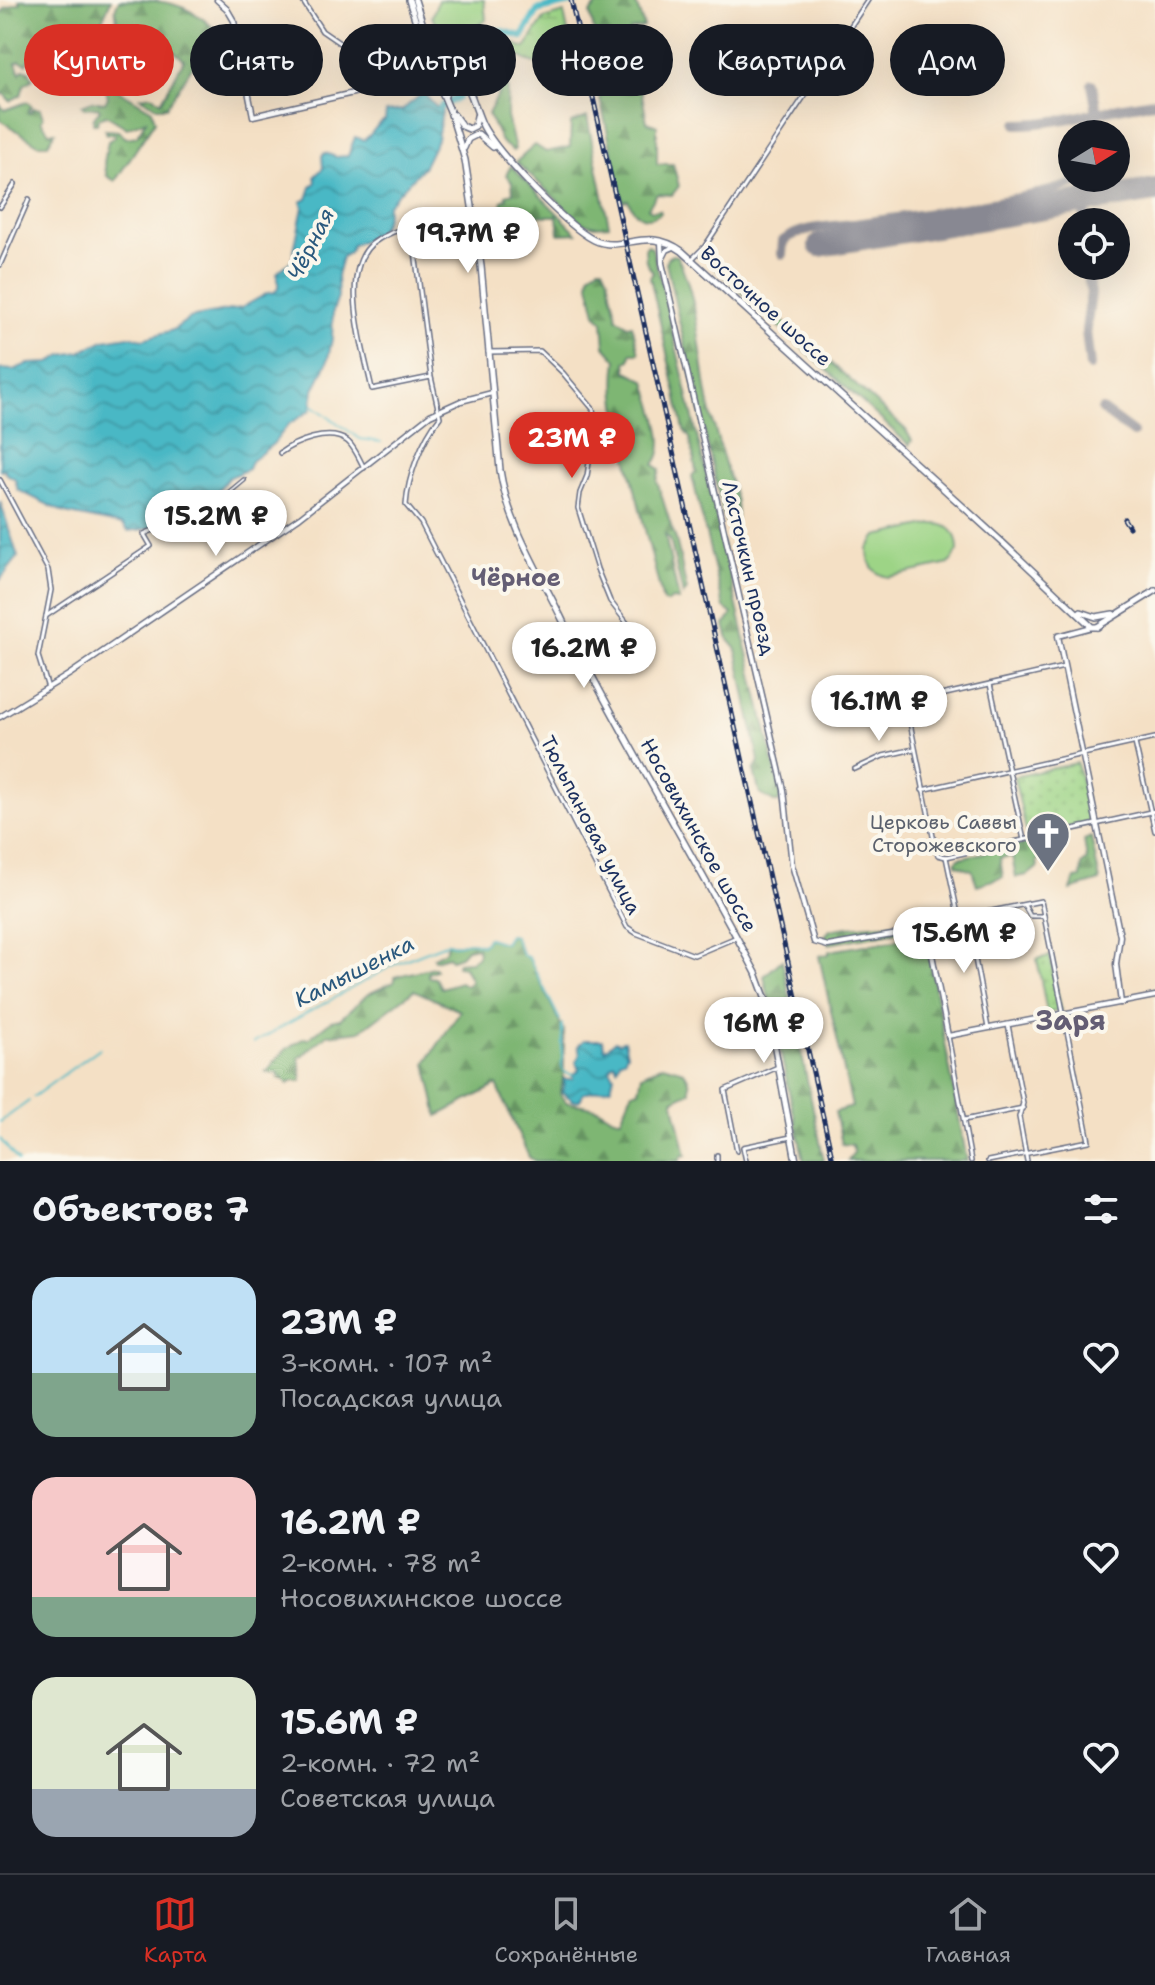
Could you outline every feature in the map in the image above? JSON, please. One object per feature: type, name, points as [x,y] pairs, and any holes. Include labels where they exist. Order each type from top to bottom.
[{"type":"main road","name":"Носовихинское шоссе","points":[[412,0],[420,24]]},
{"type":"main road","name":"Восточное шоссе","points":[[471,96],[505,158],[576,227],[607,244],[645,238],[661,240],[692,259],[1093,627]]},
{"type":"main road","name":"Носовихинское шоссе","points":[[445,97],[464,153],[478,235],[501,480],[514,522],[583,658],[756,973],[764,995],[796,1161]]},
{"type":"main road","points":[[450,111],[462,126],[469,129],[476,124],[478,114]]},
{"type":"main road","points":[[464,153],[467,141],[478,134],[484,136],[505,158]]},
{"type":"main road","points":[[1093,627],[1155,591]]},
{"type":"main road","points":[[1096,617],[1125,608]]},
{"type":"main road","name":"Восточное шоссе","points":[[1075,609],[1096,617]]},
{"type":"main road","points":[[1093,627],[1100,621],[1096,617]]},
{"type":"street","points":[[217,0],[234,21],[253,116],[342,96]]},
{"type":"street","points":[[302,0],[317,25],[339,45]]},
{"type":"street","points":[[692,259],[705,246],[868,0]]},
{"type":"street","points":[[0,207],[15,184]]},
{"type":"street","points":[[0,265],[29,199]]},
{"type":"street","points":[[431,377],[372,389],[355,305],[359,264],[367,246],[399,230],[408,230],[413,236],[431,377],[440,417]]},
{"type":"street","name":"Ласточкин проезд","points":[[661,240],[662,263],[784,790],[794,872],[811,936],[816,944],[821,945],[927,929]]},
{"type":"street","points":[[662,263],[667,250],[676,247]]},
{"type":"street","points":[[488,352],[540,351],[593,409],[595,422],[587,476],[578,508],[610,601],[642,642],[631,654]]},
{"type":"street","points":[[0,717],[48,688],[300,517],[438,410],[492,393]]},
{"type":"street","name":"Тюльпановая улица","points":[[449,405],[425,443],[409,487],[406,505],[421,523],[627,927],[694,955],[737,937]]},
{"type":"street","points":[[280,453],[291,445],[311,439],[341,438],[349,442],[364,468]]},
{"type":"street","points":[[0,480],[48,570],[51,590],[38,656],[48,688]]},
{"type":"street","points":[[46,616],[151,546],[144,534],[172,522],[192,518],[214,505],[244,480]]},
{"type":"street","points":[[1093,627],[1058,636],[1120,936],[1116,964],[1121,1003]]},
{"type":"street","points":[[1064,667],[906,703],[938,855],[946,857],[1153,811]]},
{"type":"street","points":[[990,683],[1024,840]]},
{"type":"street","points":[[922,790],[1155,738]]},
{"type":"street","points":[[1135,743],[1153,811],[1155,831]]},
{"type":"street","points":[[855,769],[883,756],[914,749]]},
{"type":"street","points":[[946,857],[959,919]]},
{"type":"street","points":[[971,1161],[927,929],[951,925],[967,916],[1041,901],[1087,1142],[988,1161]]},
{"type":"street","points":[[1024,904],[1030,916],[1044,916]]},
{"type":"street","points":[[967,916],[988,1028]]},
{"type":"street","points":[[948,1036],[1155,996]]},
{"type":"street","points":[[1008,1025],[1023,1108],[1019,1117],[1027,1161]]},
{"type":"street","points":[[737,1151],[725,1090],[779,1067]]},
{"type":"street","points":[[963,1120],[1023,1108]]},
{"type":"street","points":[[746,1161],[743,1147],[792,1137]]},
{"type":"street","points":[[717,1155],[717,1161]]},
{"type":"green space","points":[[19,0],[111,0],[100,24],[83,21],[81,24],[24,24],[24,63],[16,63],[20,73],[24,69],[24,85],[21,95],[10,101],[3,93],[0,96],[0,16],[5,8],[21,3]]},
{"type":"green space","points":[[119,0],[148,0],[183,7],[209,24],[190,24],[190,70],[174,95],[174,78],[184,60],[174,52],[174,24],[108,24],[117,20],[115,9]]},
{"type":"green space","points":[[438,0],[484,0],[486,20],[479,24],[436,24],[432,17]]},
{"type":"green space","points":[[619,0],[635,0],[643,24],[592,24],[590,13],[597,5],[618,4]]},
{"type":"green space","points":[[564,13],[566,24],[541,24],[544,19]]},
{"type":"green space","points":[[532,37],[532,62],[516,55],[516,45],[525,48]]},
{"type":"green space","points":[[128,96],[152,110],[155,121],[115,181],[107,176],[104,163],[108,141],[115,134],[107,134],[105,130],[118,131],[126,138],[137,136],[146,120],[127,128],[106,115],[93,124],[100,110],[82,105],[92,101],[105,103],[108,97]]},
{"type":"green space","points":[[153,96],[161,102],[164,96],[173,96],[166,107],[157,107],[140,97]]},
{"type":"green space","points":[[497,96],[508,96],[507,117],[513,151],[501,142],[488,114]]},
{"type":"green space","points":[[599,96],[642,96],[647,122],[657,126],[657,164],[673,164],[679,186],[672,195],[657,194],[648,208],[660,210],[661,213],[650,218],[633,210],[628,200],[623,201]]},
{"type":"green space","points":[[27,102],[32,106],[29,113],[34,108],[40,109],[41,121],[49,132],[55,132],[48,144],[38,144],[0,120],[0,105],[5,110]]},
{"type":"green space","points":[[587,117],[609,225],[595,226],[581,222],[516,162],[535,145],[546,152],[570,147],[571,123]]},
{"type":"green space","points":[[511,166],[577,233],[559,234],[557,216],[508,215],[507,230],[502,230],[502,201],[507,199],[506,195],[513,193],[512,182],[506,175]]},
{"type":"green space","points":[[648,245],[652,248],[661,282],[781,794],[779,802],[760,794],[754,771],[759,761],[736,648],[729,640],[725,625],[732,614],[724,608],[692,476],[696,471],[690,438],[684,430],[650,277],[653,273],[646,262],[645,248]]},
{"type":"green space","points":[[672,255],[677,256],[689,289],[710,407],[736,501],[737,516],[734,525],[730,526],[725,522],[666,263]]},
{"type":"green space","points":[[713,259],[776,311],[777,317],[906,430],[912,441],[909,445],[715,268],[710,261]]},
{"type":"green space","points":[[603,267],[608,278],[617,318],[628,326],[632,325],[639,353],[631,353],[630,360],[626,362],[627,371],[646,381],[659,425],[661,447],[654,464],[660,470],[657,481],[676,540],[687,590],[683,595],[670,539],[665,535],[679,600],[672,599],[667,603],[663,602],[627,457],[625,437],[631,433],[630,426],[625,426],[621,419],[617,403],[617,360],[605,346],[603,322],[596,313],[589,284],[590,274]]},
{"type":"green space","points":[[933,524],[949,528],[957,540],[958,551],[949,564],[889,577],[872,568],[868,549],[877,536]]},
{"type":"green space","points":[[1077,763],[1089,818],[1086,824],[1027,835],[1014,777]]},
{"type":"green space","points":[[1091,837],[1100,881],[1071,890],[1075,879],[1081,878],[1082,865],[1087,860],[1084,840]]},
{"type":"green space","points":[[1049,839],[1051,850],[1037,861],[1038,867],[1028,875],[1016,877],[1012,856],[1000,858],[1003,877],[977,885],[972,870],[957,865],[959,858]]},
{"type":"green space","points":[[943,907],[951,908],[953,916],[947,922],[829,944],[825,936],[830,930],[840,928],[913,920]]},
{"type":"green space","points":[[1012,910],[1020,910],[1022,914],[1018,926],[977,936],[971,924],[974,917],[987,917],[993,913],[1003,921],[1010,917]]},
{"type":"green space","points":[[510,935],[514,936],[523,955],[529,958],[564,1031],[564,1072],[560,1094],[566,1102],[594,1108],[621,1119],[632,1092],[639,1090],[642,1075],[663,1065],[684,1071],[690,1092],[673,1100],[686,1155],[681,1156],[680,1161],[535,1161],[529,1157],[497,1085],[438,1116],[426,1063],[460,1011],[414,990],[360,1031],[327,1035],[299,1058],[302,1081],[288,1084],[283,1078],[279,1079],[279,1073],[266,1072],[285,1050],[304,1038],[308,1039],[331,1021],[340,1019],[368,994],[394,982],[394,977],[434,967],[436,970],[428,973],[428,977],[435,978],[441,988],[460,982],[466,986],[471,981],[464,967],[457,966],[458,962],[471,961],[478,956],[477,947],[466,949],[460,956],[451,959],[448,956],[434,960],[433,957],[445,951],[448,943],[472,942],[482,945],[488,938],[504,943]]},
{"type":"green space","points":[[925,935],[967,1161],[848,1161],[854,1152],[852,1145],[842,1144],[835,1112],[852,1107],[819,956],[829,954],[829,951]]},
{"type":"green space","points":[[1050,956],[1061,1010],[1047,1013],[1037,959]]},
{"type":"green space","points":[[782,960],[824,1161],[804,1161],[764,976]]},
{"type":"water","points":[[419,96],[426,96],[436,107],[443,106],[437,139],[424,166],[387,205],[385,220],[378,231],[352,245],[349,253],[342,257],[337,276],[338,297],[333,311],[332,339],[327,363],[314,390],[311,410],[289,424],[273,444],[251,461],[248,469],[228,478],[215,494],[200,504],[171,516],[156,528],[128,531],[123,525],[65,513],[18,490],[15,479],[5,473],[5,469],[0,470],[0,369],[13,370],[28,364],[50,363],[62,355],[80,352],[104,340],[129,336],[143,339],[173,330],[190,318],[241,308],[275,292],[279,286],[277,273],[292,260],[303,207],[301,202],[307,199],[316,182],[315,176],[323,168],[322,156],[325,153],[336,157],[348,156],[355,137],[364,140],[385,120],[386,112],[402,110]]},
{"type":"water","points":[[0,501],[18,557],[0,580]]},
{"type":"water","points":[[584,1040],[602,1040],[605,1049],[615,1041],[619,1043],[624,1040],[627,1054],[617,1068],[615,1063],[611,1065],[614,1075],[611,1087],[583,1093],[580,1100],[574,1101],[563,1093],[564,1079],[573,1079],[579,1070],[576,1062],[580,1054],[578,1046]]},
{"type":"waterway","name":"Чёрная","points":[[441,107],[458,97],[462,87],[479,77],[476,51],[485,35],[500,31],[522,37],[538,10],[582,0]]},
{"type":"waterway","points":[[312,405],[360,439],[381,442]]},
{"type":"waterway","name":"Камышенка","points":[[253,1043],[397,963],[448,943],[472,942],[482,945],[488,938],[504,943],[509,935],[514,936],[523,955],[529,958],[560,1020]]},
{"type":"waterway","name":"Камышенка","points":[[562,1024],[562,1067],[564,1072],[573,1075]]},
{"type":"waterway","name":"Камышенка","points":[[33,1097],[100,1048]]},
{"type":"waterway","name":"Камышенка","points":[[0,1122],[29,1101]]},
{"type":"waterway","points":[[0,1139],[18,1161]]},
{"type":"taxiway","points":[[1092,84],[1096,120]]},
{"type":"taxiway","points":[[1017,124],[1052,121],[1155,102]]},
{"type":"taxiway","points":[[782,254],[783,241],[808,230],[938,212],[1058,188]]},
{"type":"taxiway","points":[[1085,208],[1087,192]]},
{"type":"taxiway","points":[[1089,280],[1091,293],[1086,331],[1090,366]]},
{"type":"taxiway","points":[[1102,410],[1133,433]]},
{"type":"runway","points":[[820,245],[1155,190]]},
{"type":"railway","points":[[571,0],[833,1161]]},
{"type":"railway","points":[[1124,519],[1129,527]]},
{"type":"place","name":"Церковь Саввы Сторожевского","points":[[1048,873]]},
{"type":"district","name":"Чёрное","points":[[516,578]]},
{"type":"district","name":"Заря","points":[[1071,1020]]}]
